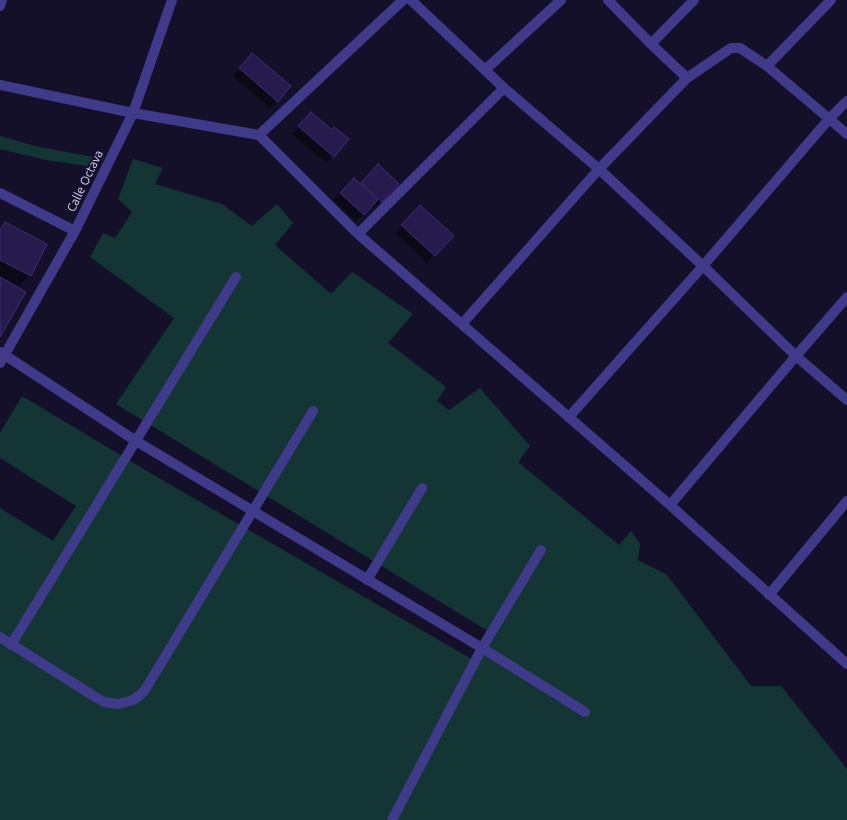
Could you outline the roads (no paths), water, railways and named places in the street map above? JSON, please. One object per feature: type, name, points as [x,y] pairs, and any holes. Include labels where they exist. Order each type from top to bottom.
[{"type":"street","points":[[0,6],[2,0]]},
{"type":"street","name":"Calle Octava","points":[[2,356],[75,231],[133,113],[172,0]]},
{"type":"street","points":[[259,135],[403,0]]},
{"type":"street","points":[[411,0],[504,88],[599,169],[703,266],[796,356],[847,400]]},
{"type":"street","points":[[485,70],[561,0]]},
{"type":"street","points":[[608,0],[686,78]]},
{"type":"street","points":[[651,44],[694,0]]},
{"type":"street","points":[[767,66],[831,0]]},
{"type":"street","points":[[462,324],[599,169],[686,78],[730,48],[740,48],[767,66],[847,134]]},
{"type":"street","points":[[0,85],[133,113],[259,135],[358,234],[670,505],[847,664]]},
{"type":"street","points":[[358,234],[504,88]]},
{"type":"street","points":[[569,417],[703,266],[829,118],[847,101]]},
{"type":"street","points":[[0,193],[75,231]]},
{"type":"street","points":[[11,645],[236,278]]},
{"type":"street","points":[[670,505],[847,297]]},
{"type":"street","points":[[2,356],[136,441],[482,648],[585,712]]},
{"type":"street","points":[[0,638],[104,702],[119,704],[133,700],[144,691],[148,685],[313,411]]},
{"type":"street","points":[[367,580],[422,488]]},
{"type":"street","points":[[769,595],[847,501]]},
{"type":"street","points":[[392,820],[482,648],[541,550]]}]
